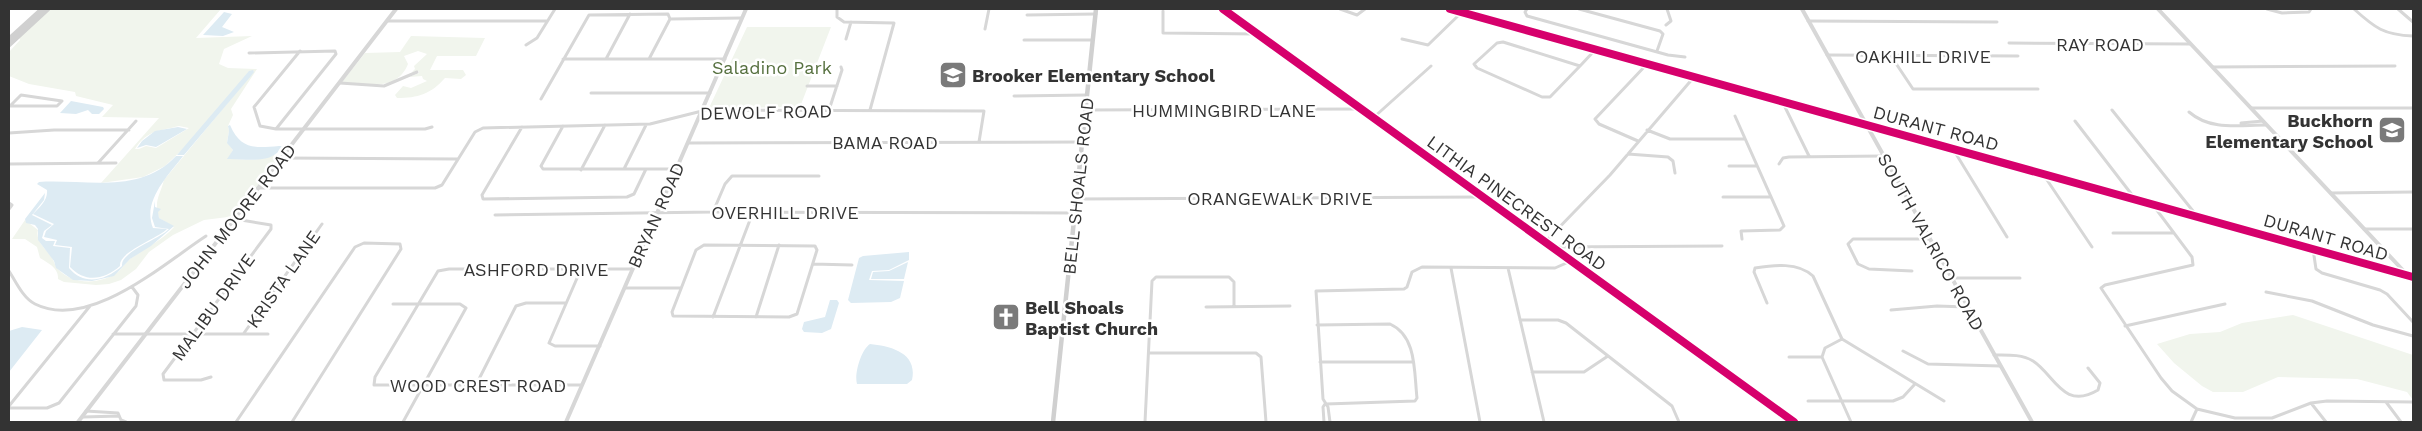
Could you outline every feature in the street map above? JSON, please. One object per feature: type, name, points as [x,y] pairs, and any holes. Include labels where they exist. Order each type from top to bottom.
[{"type":"main road","points":[[9,39],[42,9]]},
{"type":"main road","points":[[9,45],[48,9]]},
{"type":"main road","name":"LITHIA PINECREST ROAD","points":[[1223,9],[1794,422]]},
{"type":"main road","name":"BELL SHOALS ROAD","points":[[1053,422],[1096,12]]},
{"type":"street","name":"JOHN MOORE ROAD","points":[[78,422],[396,9]]},
{"type":"street","points":[[526,45],[537,38],[555,9]]},
{"type":"street","name":"BRYAN ROAD","points":[[566,422],[746,9]]},
{"type":"street","points":[[837,9],[836,15],[838,19],[852,22],[887,22],[894,23],[895,26],[870,110]]},
{"type":"street","points":[[985,28],[989,9]]},
{"type":"street","points":[[1340,9],[1357,15],[1365,9]]},
{"type":"street","name":"DURANT ROAD","points":[[1450,9],[2413,277]]},
{"type":"street","points":[[1527,9],[1525,12],[1528,16],[1685,57]]},
{"type":"street","points":[[1581,9],[1660,31],[1663,34],[1657,51]]},
{"type":"street","points":[[1666,25],[1671,21],[1667,9]]},
{"type":"street","name":"SOUTH VALRICO ROAD","points":[[1802,9],[2032,422]]},
{"type":"street","points":[[2158,9],[2413,281]]},
{"type":"street","points":[[2267,9],[2276,12],[2300,13],[2309,12],[2311,9]]},
{"type":"street","points":[[2354,9],[2381,33],[2390,36],[2413,36]]},
{"type":"street","points":[[2398,9],[2413,22]]},
{"type":"street","points":[[1163,11],[1163,33],[1258,34]]},
{"type":"street","points":[[1027,15],[1096,12]]},
{"type":"street","points":[[1402,39],[1428,45],[1462,12]]},
{"type":"street","points":[[606,59],[630,14]]},
{"type":"street","points":[[540,99],[589,15],[668,14],[670,19]]},
{"type":"street","points":[[670,19],[742,18]]},
{"type":"street","points":[[649,59],[670,19]]},
{"type":"street","points":[[388,21],[547,21]]},
{"type":"street","points":[[1808,21],[1997,22]]},
{"type":"street","points":[[846,39],[852,22]]},
{"type":"street","points":[[1024,40],[1093,40]]},
{"type":"street","points":[[1580,66],[1503,42],[1497,43],[1474,64],[1477,68],[1542,97],[1550,97],[1580,66],[1596,49]]},
{"type":"street","name":"RAY ROAD","points":[[2009,43],[2190,44]]},
{"type":"street","points":[[300,51],[254,107],[260,126],[276,129],[425,129],[432,127]]},
{"type":"street","points":[[249,53],[335,51],[336,54],[276,129]]},
{"type":"street","name":"OAKHILL DRIVE","points":[[1827,55],[2018,56]]},
{"type":"street","points":[[1891,56],[1913,89],[2038,89]]},
{"type":"street","points":[[563,59],[725,59]]},
{"type":"street","points":[[1638,141],[1599,124],[1596,118],[1647,64]]},
{"type":"street","points":[[1374,118],[1432,66]]},
{"type":"street","points":[[2212,67],[2395,66]]},
{"type":"street","points":[[829,110],[841,67]]},
{"type":"street","points":[[340,83],[384,86],[418,72]]},
{"type":"street","points":[[1545,242],[1574,214],[1694,77]]},
{"type":"street","points":[[807,86],[837,86]]},
{"type":"street","points":[[591,93],[710,93]]},
{"type":"street","points":[[21,95],[62,101],[57,106],[9,106],[21,95]]},
{"type":"street","points":[[1014,96],[1087,95]]},
{"type":"street","points":[[1782,101],[1809,156]]},
{"type":"street","points":[[2251,108],[2413,108]]},
{"type":"street","name":"HUMMINGBIRD LANE","points":[[1086,110],[1362,109]]},
{"type":"street","name":"DEWOLF ROAD","points":[[458,158],[476,131],[486,127],[646,124],[702,112],[829,110],[984,111],[979,142]]},
{"type":"street","points":[[2112,110],[2196,216]]},
{"type":"street","points":[[2188,112],[2200,122],[2264,123]]},
{"type":"street","points":[[1735,116],[1784,226],[1783,229],[1746,230],[1740,233],[1742,239]]},
{"type":"street","points":[[98,163],[136,121]]},
{"type":"street","points":[[2075,121],[2136,200]]},
{"type":"street","points":[[624,169],[646,124]]},
{"type":"street","points":[[581,170],[604,125]]},
{"type":"street","points":[[563,126],[541,166],[542,169],[677,168]]},
{"type":"street","points":[[522,127],[482,194],[482,198],[628,197],[634,194],[646,169]]},
{"type":"street","points":[[9,134],[54,130],[129,130]]},
{"type":"street","points":[[1647,130],[1670,139],[1744,139]]},
{"type":"street","name":"BAMA ROAD","points":[[688,142],[1083,142]]},
{"type":"street","points":[[1953,149],[2007,237]]},
{"type":"street","points":[[1628,154],[1668,157],[1673,161],[1675,172]]},
{"type":"street","points":[[1779,164],[1783,158],[1809,156],[1883,156]]},
{"type":"street","points":[[282,158],[458,158]]},
{"type":"street","points":[[259,188],[433,188],[439,187],[458,158]]},
{"type":"street","points":[[9,164],[116,163]]},
{"type":"street","points":[[1729,166],[1757,166]]},
{"type":"street","points":[[2043,174],[2092,247]]},
{"type":"street","points":[[714,212],[724,184],[732,176],[819,176]]},
{"type":"street","points":[[2330,193],[2413,192]]},
{"type":"street","name":"ORANGEWALK DRIVE","points":[[1077,199],[1482,197]]},
{"type":"street","points":[[1723,197],[1771,197]]},
{"type":"street","points":[[9,203],[12,205],[9,209]]},
{"type":"street","points":[[2152,204],[2172,233],[2192,257],[2193,265],[2101,286],[2103,294],[2172,391],[2197,409],[2235,418],[2272,418],[2311,403],[2327,401],[2413,402]]},
{"type":"street","name":"OVERHILL DRIVE","points":[[495,215],[658,212],[1075,213]]},
{"type":"street","points":[[713,317],[753,212]]},
{"type":"street","name":"MALIBU DRIVE","points":[[211,377],[201,380],[164,380],[163,374],[270,229],[271,225],[235,219]]},
{"type":"street","name":"KRISTA LANE","points":[[244,334],[322,224]]},
{"type":"street","points":[[2364,229],[2413,229]]},
{"type":"street","points":[[2113,233],[2172,233]]},
{"type":"street","points":[[9,271],[11,278],[25,296],[44,308],[57,310],[91,306],[132,287],[206,236]]},
{"type":"street","points":[[1912,271],[1868,269],[1858,264],[1848,244],[1853,240],[1930,239]]},
{"type":"street","points":[[236,422],[355,247],[364,243],[400,244],[400,249],[292,422]]},
{"type":"street","points":[[704,245],[739,245],[815,246],[817,248],[796,314],[788,317],[673,316],[672,312],[681,288],[699,247],[704,245]]},
{"type":"street","points":[[756,317],[779,245]]},
{"type":"street","points":[[1552,247],[1722,246]]},
{"type":"street","points":[[2313,249],[2316,268],[2322,273],[2380,290],[2387,294],[2413,322]]},
{"type":"street","points":[[1324,422],[1325,404],[1316,325],[1316,291],[1404,289],[1407,287],[1412,272],[1422,268],[1555,268],[1571,261]]},
{"type":"street","points":[[813,264],[852,265]]},
{"type":"street","name":"ASHFORD DRIVE","points":[[418,304],[438,271],[449,268],[633,269]]},
{"type":"street","points":[[1451,268],[1480,422]]},
{"type":"street","points":[[1508,268],[1544,422]]},
{"type":"street","points":[[1767,303],[1754,272],[1755,268],[1804,269],[1813,276],[1842,340],[1944,401]]},
{"type":"street","points":[[581,269],[565,303],[550,344],[555,346],[600,346]]},
{"type":"street","points":[[1146,422],[1152,280],[1156,277],[1229,277],[1234,282],[1234,306]]},
{"type":"street","points":[[1951,278],[2020,278]]},
{"type":"street","points":[[9,407],[48,408],[59,404],[136,306],[139,297],[138,291],[132,287]]},
{"type":"street","points":[[625,288],[681,288]]},
{"type":"street","points":[[2266,292],[2312,301],[2373,325],[2413,336]]},
{"type":"street","points":[[476,385],[515,308],[526,303],[565,303]]},
{"type":"street","points":[[393,304],[460,304],[466,308],[403,422]]},
{"type":"street","name":"WOOD CREST ROAD","points":[[418,304],[375,377],[374,385],[582,385]]},
{"type":"street","points":[[2125,326],[2225,304]]},
{"type":"street","points":[[9,407],[91,306]]},
{"type":"street","points":[[1206,306],[1290,306]]},
{"type":"street","points":[[1891,310],[1937,306],[1967,307]]},
{"type":"street","points":[[1520,320],[1558,320],[1566,323],[1672,406],[1679,422]]},
{"type":"street","points":[[1316,325],[1390,324],[1405,334],[1413,362],[1417,398],[1415,401],[1325,404]]},
{"type":"street","points":[[113,334],[268,334]]},
{"type":"street","points":[[1842,340],[1824,348],[1822,357],[1851,422]]},
{"type":"street","points":[[1903,351],[1928,364],[2000,366]]},
{"type":"street","points":[[1149,353],[1256,352],[1261,357],[1266,422]]},
{"type":"street","points":[[1994,354],[2025,356],[2043,368],[2059,387],[2081,396],[2092,395],[2098,390],[2100,383],[2088,368]]},
{"type":"street","points":[[1532,372],[1584,372],[1608,356]]},
{"type":"street","points":[[1789,357],[1822,357]]},
{"type":"street","points":[[1320,362],[1413,362]]},
{"type":"street","points":[[1808,401],[1893,401],[1902,397],[1915,384]]},
{"type":"street","points":[[2386,402],[2401,422]]},
{"type":"street","points":[[2311,403],[2326,422]]},
{"type":"street","points":[[1325,404],[1328,407],[1330,422]]},
{"type":"street","points":[[2191,422],[2197,409]]},
{"type":"street","points":[[86,411],[118,413],[126,422]]},
{"type":"street","points":[[1323,415],[1329,415]]},
{"type":"street","points":[[82,417],[119,416]]},
{"type":"street","points":[[2265,418],[2269,422]]},
{"type":"green space","points":[[51,9],[221,9],[196,38],[252,36],[224,49],[219,64],[228,68],[257,69],[231,109],[233,115],[228,126],[227,142],[233,150],[228,159],[258,159],[276,154],[274,157],[281,157],[236,216],[204,220],[173,235],[149,252],[136,269],[121,280],[109,284],[96,285],[64,282],[58,279],[57,272],[52,266],[40,258],[37,247],[25,239],[12,239],[25,220],[38,230],[37,234],[41,244],[58,268],[72,279],[97,281],[119,271],[130,259],[174,227],[159,218],[158,199],[164,180],[254,71],[249,72],[186,146],[165,166],[143,177],[101,183],[159,118],[102,117],[113,105],[76,96],[75,92],[29,84],[9,76],[9,52],[20,40],[19,37]],"holes":[[[179,126],[189,128],[156,148],[146,146],[135,149],[144,138],[154,132]]]},
{"type":"green space","name":"Saladino Park","points":[[747,27],[831,27],[800,107],[709,108]]},
{"type":"green space","points":[[411,36],[485,38],[476,56],[437,56],[430,70],[463,70],[466,75],[461,79],[445,78],[435,88],[418,96],[397,98],[395,95],[403,86],[411,88],[427,81],[422,76],[409,77],[419,73],[419,71],[412,72],[415,69],[414,66],[427,54],[418,51],[404,56],[408,64],[403,73],[389,83],[371,85],[342,82],[365,53],[400,52]]},
{"type":"green space","points":[[2293,315],[2413,355],[2413,400],[2407,392],[2357,379],[2278,377],[2243,392],[2213,392],[2202,386],[2174,363],[2157,344],[2190,334],[2220,332],[2242,323]]},
{"type":"shaded area","points":[[224,12],[232,14],[222,27],[234,32],[223,36],[203,35]]},
{"type":"shaded area","points":[[253,70],[254,72],[251,76],[184,155],[177,155],[249,71]]},
{"type":"shaded area","points":[[71,101],[103,107],[104,109],[99,114],[92,114],[88,110],[76,114],[60,113]]},
{"type":"shaded area","points":[[230,125],[239,139],[250,146],[282,146],[278,152],[265,159],[227,159],[233,150],[227,143],[228,126]]},
{"type":"shaded area","points":[[178,127],[187,129],[156,147],[146,145],[137,148],[142,141],[155,131]]},
{"type":"shaded area","points":[[176,156],[183,156],[158,189],[151,208],[153,228],[167,229],[131,251],[114,271],[95,278],[82,276],[70,267],[72,247],[55,245],[57,240],[44,237],[46,231],[54,224],[33,214],[43,203],[47,194],[47,190],[37,184],[39,182],[93,183],[129,181],[146,176],[162,168]]},
{"type":"shaded area","points":[[45,193],[44,200],[32,215],[52,225],[44,231],[42,238],[46,241],[55,241],[53,246],[70,248],[69,268],[75,274],[88,279],[102,278],[109,275],[122,266],[123,261],[133,251],[169,229],[155,227],[152,218],[155,201],[155,207],[161,209],[158,212],[159,218],[174,226],[151,246],[130,259],[114,276],[92,281],[73,280],[56,268],[54,261],[38,240],[38,229],[35,225],[26,223],[25,219]]},
{"type":"shaded area","points":[[909,252],[909,260],[889,270],[872,271],[869,280],[904,281],[900,298],[891,302],[851,303],[848,300],[859,258],[863,256]]},
{"type":"shaded area","points":[[908,262],[904,279],[871,279],[873,272],[889,271]]},
{"type":"shaded area","points":[[830,300],[837,300],[839,303],[831,329],[822,333],[804,332],[802,329],[804,322],[825,317]]},
{"type":"shaded area","points":[[22,327],[42,330],[9,372],[9,331]]},
{"type":"shaded area","points":[[870,344],[894,349],[907,357],[913,371],[912,380],[907,384],[857,384],[856,374],[859,362]]},
{"type":"cycle path","points":[[1223,9],[1794,422]]},
{"type":"cycle path","points":[[1450,9],[2413,277]]},
{"type":"place","name":"Brooker Elementary School","points":[[953,75]]},
{"type":"place","name":"Buckhorn Elementary School","points":[[2392,130]]},
{"type":"place","name":"Bell Shoals Baptist Church","points":[[1006,317]]}]
